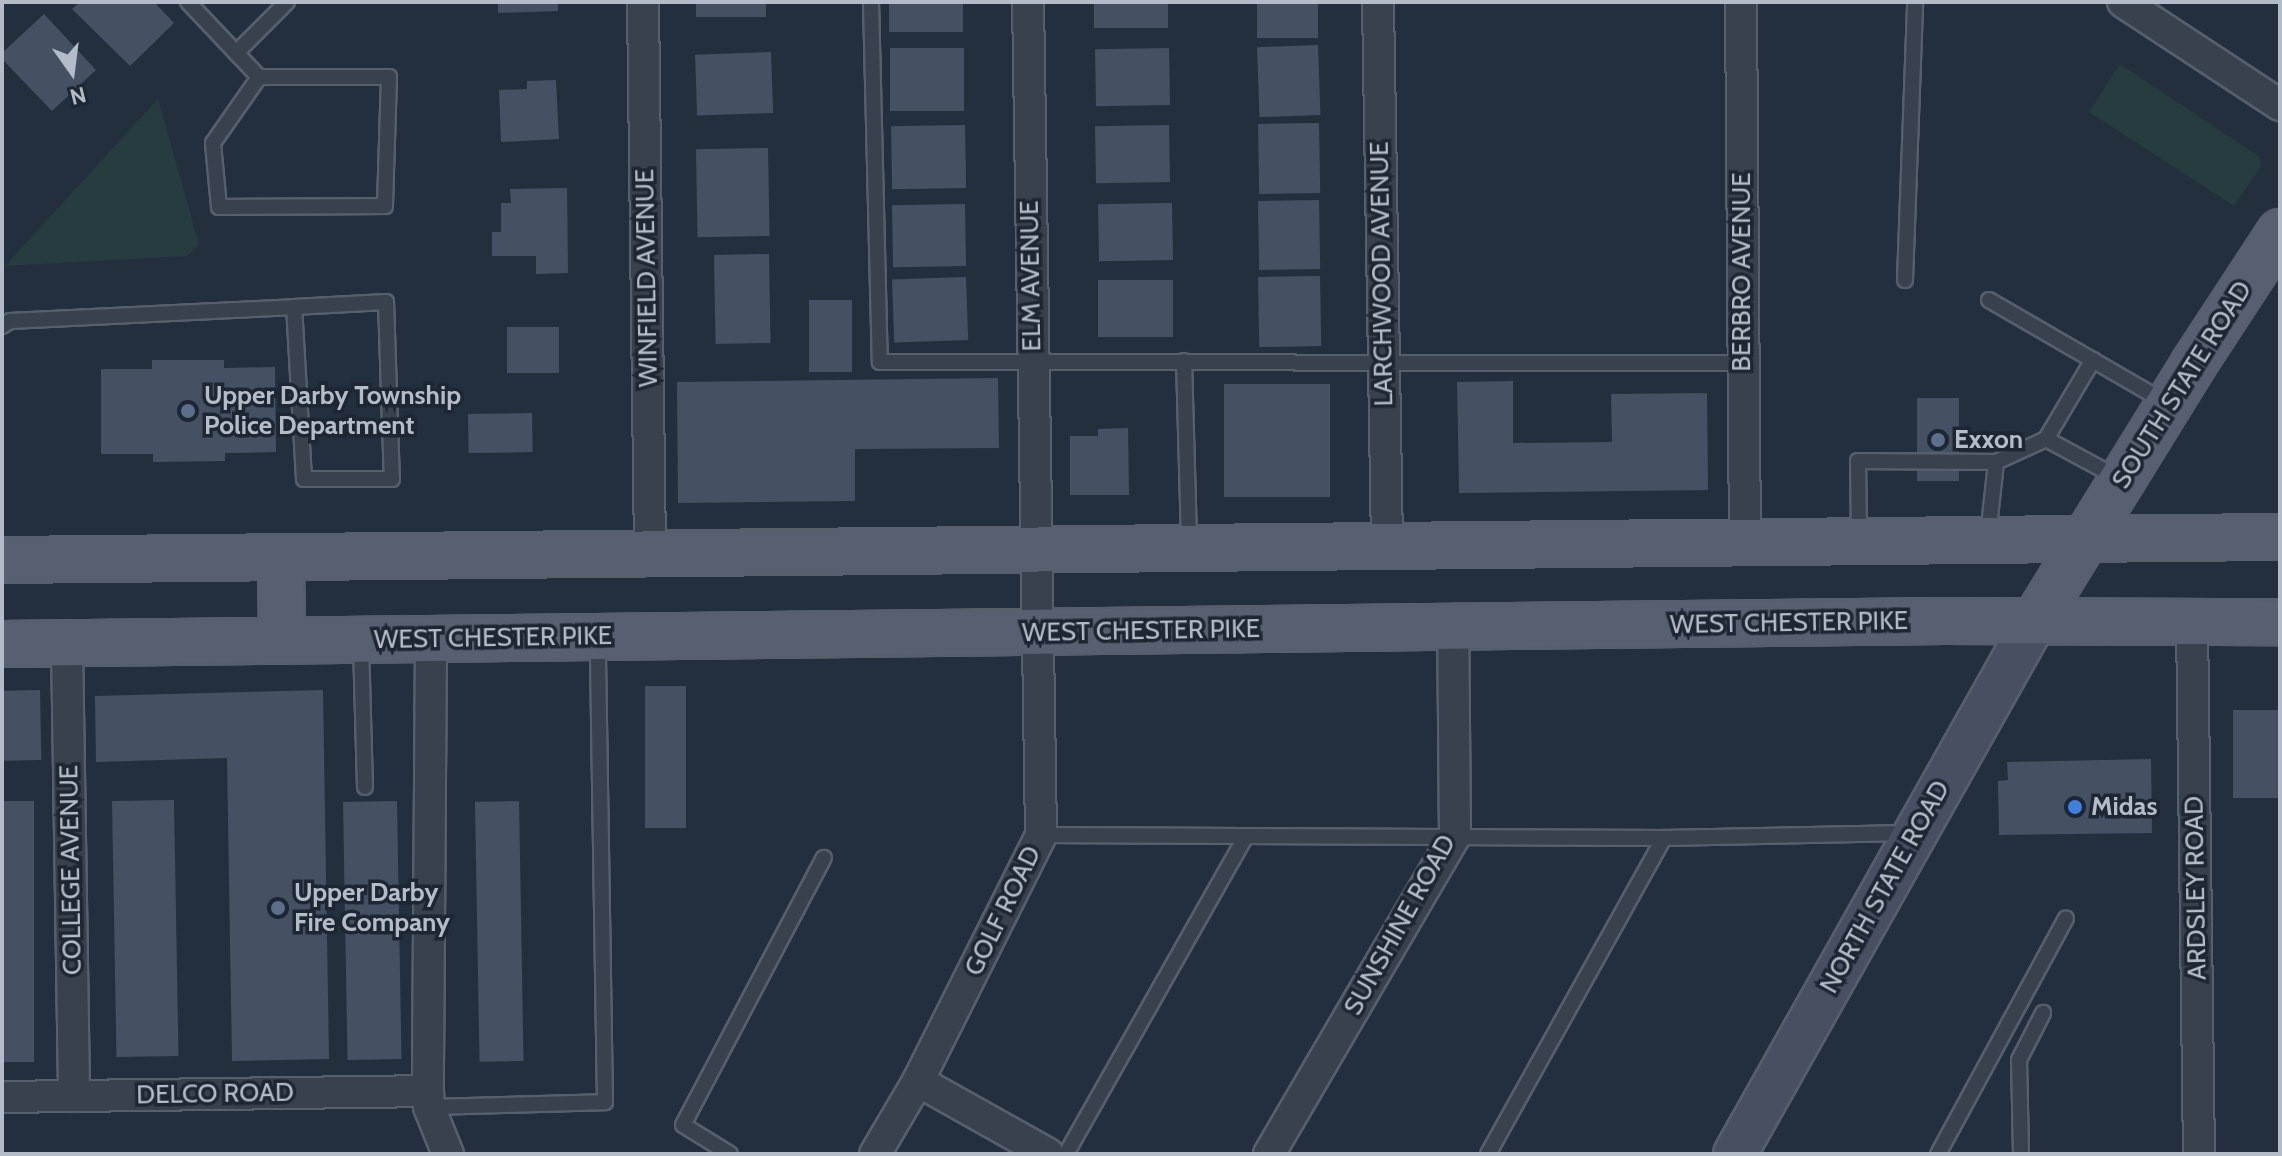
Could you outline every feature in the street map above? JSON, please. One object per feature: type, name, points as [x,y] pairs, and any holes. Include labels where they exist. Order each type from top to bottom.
[{"type":"main road","name":"SOUTH STATE ROAD","points":[[2035,621],[2168,404],[2271,254]]},
{"type":"main road","points":[[2,560],[2280,537]]},
{"type":"main road","points":[[281,557],[282,641]]},
{"type":"main road","name":"WEST CHESTER PIKE","points":[[2,644],[2035,621],[2280,622]]},
{"type":"main road","name":"NORTH STATE ROAD","points":[[1735,1154],[2035,621]]},
{"type":"street","name":"WINFIELD AVENUE","points":[[643,2],[650,553]]},
{"type":"street","name":"ELM AVENUE","points":[[1028,2],[1036,549]]},
{"type":"street","name":"LARCHWOOD AVENUE","points":[[1378,2],[1387,546]]},
{"type":"street","name":"BERBRO AVENUE","points":[[1741,2],[1745,542]]},
{"type":"street","points":[[2123,2],[2280,105]]},
{"type":"street","name":"GOLF ROAD","points":[[875,1154],[918,1081],[1041,835],[1036,549]]},
{"type":"street","name":"ARDSLEY ROAD","points":[[2192,622],[2199,1154]]},
{"type":"street","name":"SUNSHINE ROAD","points":[[1269,1154],[1455,836],[1453,627]]},
{"type":"street","points":[[431,639],[429,1099],[448,1154]]},
{"type":"street","name":"COLLEGE AVENUE","points":[[67,644],[74,1096]]},
{"type":"street","points":[[918,1081],[1048,1154]]},
{"type":"street","name":"DELCO ROAD","points":[[2,1097],[429,1099]]},
{"type":"lane","points":[[188,2],[259,77],[389,77],[385,206],[219,207],[213,143],[259,77]]},
{"type":"lane","points":[[236,53],[287,2]]},
{"type":"lane","points":[[871,2],[880,362],[1383,360],[1743,363]]},
{"type":"lane","points":[[1905,280],[1915,2]]},
{"type":"lane","points":[[1989,300],[2168,404]]},
{"type":"lane","points":[[2,326],[10,321],[386,302],[392,479],[304,479],[294,307]]},
{"type":"lane","points":[[1859,541],[1858,461],[1996,462],[2046,439],[2093,360]]},
{"type":"lane","points":[[1184,361],[1189,548]]},
{"type":"lane","points":[[2046,439],[2122,480]]},
{"type":"lane","points":[[1987,540],[1996,462]]},
{"type":"lane","points":[[429,1099],[605,1102],[598,637]]},
{"type":"lane","points":[[361,640],[365,787]]},
{"type":"lane","points":[[1041,835],[1664,838],[1915,833]]},
{"type":"lane","points":[[1066,1154],[1245,837]]},
{"type":"lane","points":[[1488,1154],[1664,838]]},
{"type":"lane","points":[[730,1154],[683,1125],[824,858]]},
{"type":"lane","points":[[1938,1154],[2066,918]]},
{"type":"lane","points":[[2021,1154],[2019,1060],[2043,1013]]},
{"type":"green space","points":[[2120,64],[2260,157],[2261,166],[2234,206],[2089,112]]},
{"type":"green space","points":[[158,99],[199,244],[187,256],[5,266]]},
{"type":"building","points":[[80,2],[154,2],[174,23],[130,66],[72,9]]},
{"type":"building","points":[[498,2],[558,2],[558,11],[498,13]]},
{"type":"building","points":[[696,2],[766,2],[766,17],[696,17]]},
{"type":"building","points":[[889,2],[963,2],[963,32],[889,32]]},
{"type":"building","points":[[1094,2],[1168,2],[1168,28],[1094,28]]},
{"type":"building","points":[[1257,2],[1318,2],[1318,38],[1257,38]]},
{"type":"building","points":[[44,14],[96,70],[52,111],[2,59],[2,53]]},
{"type":"building","points":[[1318,45],[1320,115],[1259,117],[1257,47]]},
{"type":"building","points":[[890,48],[964,48],[964,111],[890,111]]},
{"type":"building","points":[[1169,48],[1170,105],[1096,106],[1095,49]]},
{"type":"building","points":[[771,52],[773,113],[697,116],[695,55]]},
{"type":"building","points":[[556,80],[559,139],[501,142],[499,90],[527,89],[527,81]]},
{"type":"building","points":[[1319,123],[1320,193],[1259,194],[1258,124]]},
{"type":"building","points":[[965,125],[966,188],[892,189],[891,126]]},
{"type":"building","points":[[1169,125],[1170,182],[1096,183],[1095,126]]},
{"type":"building","points":[[768,148],[770,236],[698,237],[696,149]]},
{"type":"building","points":[[567,188],[568,273],[536,274],[536,256],[492,256],[492,232],[501,232],[501,203],[511,203],[510,189]]},
{"type":"building","points":[[1319,200],[1320,269],[1259,270],[1258,201]]},
{"type":"building","points":[[1172,203],[1173,260],[1099,261],[1098,204]]},
{"type":"building","points":[[965,204],[966,266],[893,267],[892,205]]},
{"type":"building","points":[[769,254],[771,343],[716,344],[714,255]]},
{"type":"building","points":[[1320,276],[1321,346],[1259,347],[1258,277]]},
{"type":"building","points":[[966,277],[968,340],[894,343],[892,280]]},
{"type":"building","points":[[1098,280],[1173,280],[1173,337],[1098,337]]},
{"type":"building","points":[[809,300],[852,300],[852,372],[809,372]]},
{"type":"building","points":[[507,327],[559,327],[559,373],[507,373]]},
{"type":"building","name":"Upper Darby Township Police Department","points":[[152,360],[224,360],[224,368],[275,367],[276,452],[225,453],[225,461],[153,462],[153,454],[101,454],[101,369],[152,369]]},
{"type":"building","points":[[998,378],[999,448],[855,449],[855,501],[678,503],[677,382]]},
{"type":"building","points":[[1513,381],[1513,443],[1612,442],[1611,394],[1707,393],[1708,490],[1459,493],[1457,382]]},
{"type":"building","points":[[1224,384],[1330,384],[1330,497],[1224,497]]},
{"type":"building","name":"Exxon","points":[[1917,398],[1959,398],[1959,481],[1917,481]]},
{"type":"building","points":[[532,413],[533,452],[469,453],[468,414]]},
{"type":"building","points":[[1128,428],[1129,495],[1070,495],[1070,436],[1098,436],[1098,429]]},
{"type":"building","points":[[645,686],[686,686],[686,828],[645,828]]},
{"type":"building","points":[[40,690],[41,760],[3,761],[2,691]]},
{"type":"building","name":"Upper Darby Fire Company","points":[[323,690],[329,1059],[232,1061],[227,758],[96,762],[95,696]]},
{"type":"building","points":[[2233,710],[2280,710],[2280,798],[2233,798]]},
{"type":"building","name":"Midas","points":[[2151,759],[2152,833],[1999,835],[1998,781],[2008,780],[2007,762]]},
{"type":"building","points":[[174,800],[178,1056],[116,1057],[112,801]]},
{"type":"building","points":[[2,801],[34,801],[34,1062],[2,1062]]},
{"type":"building","points":[[397,801],[402,1059],[348,1060],[343,802]]},
{"type":"building","points":[[519,801],[524,1061],[480,1062],[475,802]]},
{"type":"place","name":"Upper Darby Township Police Department","points":[[188,411]]},
{"type":"place","name":"Exxon","points":[[1938,440]]},
{"type":"place","name":"Midas","points":[[2075,807]]},
{"type":"place","name":"Upper Darby Fire Company","points":[[278,908]]}]
